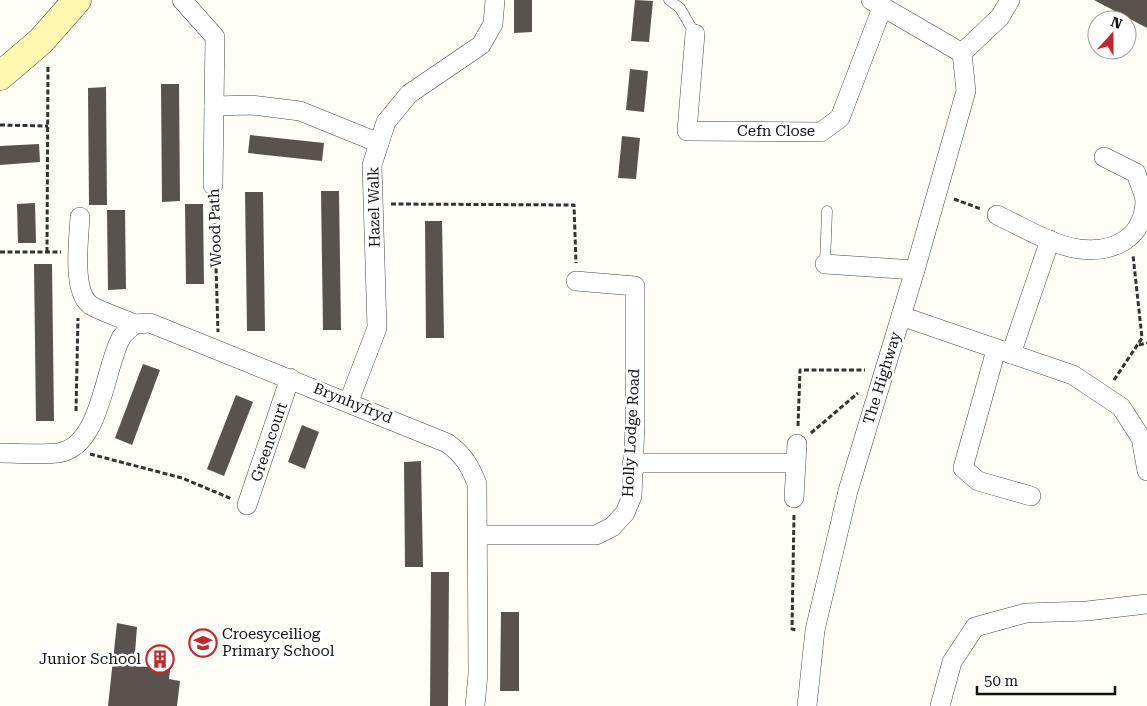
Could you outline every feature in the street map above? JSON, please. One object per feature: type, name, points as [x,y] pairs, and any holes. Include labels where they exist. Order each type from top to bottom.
[{"type":"street","points":[[0,76],[48,33],[77,0]]},
{"type":"street","name":"Wood Path","points":[[182,0],[215,37],[213,185]]},
{"type":"street","name":"Hazel Walk","points":[[349,401],[376,328],[372,165],[378,143],[386,122],[409,94],[481,45],[493,24],[495,0]]},
{"type":"street","points":[[876,4],[962,53],[1000,17],[1010,0]]},
{"type":"street","name":"Cefn Close","points":[[695,34],[687,131],[821,132],[840,118],[876,4]]},
{"type":"street","name":"The Highway","points":[[807,706],[814,634],[848,491],[915,270],[966,91],[962,53]]},
{"type":"street","points":[[214,106],[252,105],[300,111],[378,143]]},
{"type":"street","points":[[997,215],[1050,240],[1079,249],[1103,249],[1126,241],[1140,226],[1145,200],[1136,172],[1104,157]]},
{"type":"street","points":[[78,282],[80,217]]},
{"type":"street","points":[[1031,496],[978,481],[963,468],[1003,352],[1050,240]]},
{"type":"street","points":[[825,264],[915,270]]},
{"type":"street","name":"Holly Lodge Road","points":[[478,535],[596,535],[612,527],[624,513],[632,496],[635,286],[576,281]]},
{"type":"street","name":"Brynhyfryd","points":[[78,282],[81,295],[90,305],[135,324],[150,323],[349,401],[447,443],[461,453],[471,468],[477,484],[478,674],[475,706]]},
{"type":"street","points":[[901,316],[1073,375],[1121,407],[1144,438],[1147,471]]},
{"type":"street","points":[[0,453],[58,453],[73,448],[88,430],[122,337],[135,324]]},
{"type":"street","name":"Greencourt","points":[[247,505],[290,378]]},
{"type":"street","points":[[794,498],[797,444]]},
{"type":"street","points":[[632,463],[796,463]]},
{"type":"street","points":[[940,706],[952,662],[975,627],[1026,613],[1087,611],[1147,604]]},
{"type":"lane","points":[[669,0],[680,8],[695,34]]},
{"type":"lane","points":[[825,264],[826,211]]},
{"type":"path","points":[[47,252],[48,33]]},
{"type":"path","points":[[0,125],[48,126]]},
{"type":"path","name":"Wood Path","points":[[213,185],[219,350]]},
{"type":"path","points":[[937,193],[997,215]]},
{"type":"path","points":[[373,203],[411,205],[574,205],[576,281]]},
{"type":"path","points":[[1103,394],[1139,345],[1142,338],[1132,250],[1126,241]]},
{"type":"path","points":[[0,252],[79,251]]},
{"type":"path","points":[[78,282],[73,448],[182,478],[247,505]]},
{"type":"path","points":[[1139,345],[1147,344]]},
{"type":"path","points":[[797,444],[800,370],[884,371]]},
{"type":"path","points":[[797,444],[884,371]]},
{"type":"path","points":[[794,498],[792,629],[814,634]]},
{"type":"building","points":[[514,0],[532,0],[532,32],[514,33]]},
{"type":"building","points":[[635,0],[653,1],[649,42],[631,41]]},
{"type":"building","points":[[1094,0],[1147,0],[1147,28],[1137,23],[1137,10],[1113,10]]},
{"type":"building","points":[[630,69],[648,71],[644,112],[626,110]]},
{"type":"building","points":[[161,84],[179,84],[180,201],[162,202]]},
{"type":"building","points":[[106,87],[107,205],[89,205],[88,88]]},
{"type":"building","points":[[250,135],[324,143],[322,161],[248,153]]},
{"type":"building","points":[[622,136],[640,138],[636,179],[618,178]]},
{"type":"building","points":[[39,144],[40,162],[0,165],[0,146]]},
{"type":"building","points":[[321,191],[339,191],[341,330],[323,330]]},
{"type":"building","points":[[245,192],[263,192],[265,331],[247,331]]},
{"type":"building","points":[[35,203],[36,243],[18,243],[17,204]]},
{"type":"building","points":[[185,204],[203,204],[204,284],[186,284]]},
{"type":"building","points":[[107,210],[125,210],[126,289],[108,290]]},
{"type":"building","points":[[425,221],[442,221],[444,338],[426,338]]},
{"type":"building","points":[[34,264],[52,264],[54,421],[36,421]]},
{"type":"building","points":[[143,364],[160,370],[132,445],[115,438]]},
{"type":"building","points":[[236,395],[253,402],[224,476],[207,469]]},
{"type":"building","points":[[302,425],[319,432],[305,469],[288,462]]},
{"type":"building","points":[[421,461],[423,567],[405,567],[404,462]]},
{"type":"building","points":[[431,572],[449,572],[448,706],[430,706]]},
{"type":"building","points":[[501,612],[519,612],[519,691],[500,691]]},
{"type":"building","name":"Junior School","points":[[117,623],[137,627],[134,666],[148,667],[150,650],[172,652],[169,679],[180,681],[177,706],[108,706]]},
{"type":"place","name":"Croesyceiliog Primary School","points":[[203,643]]},
{"type":"place","name":"Junior School","points":[[160,659]]}]
